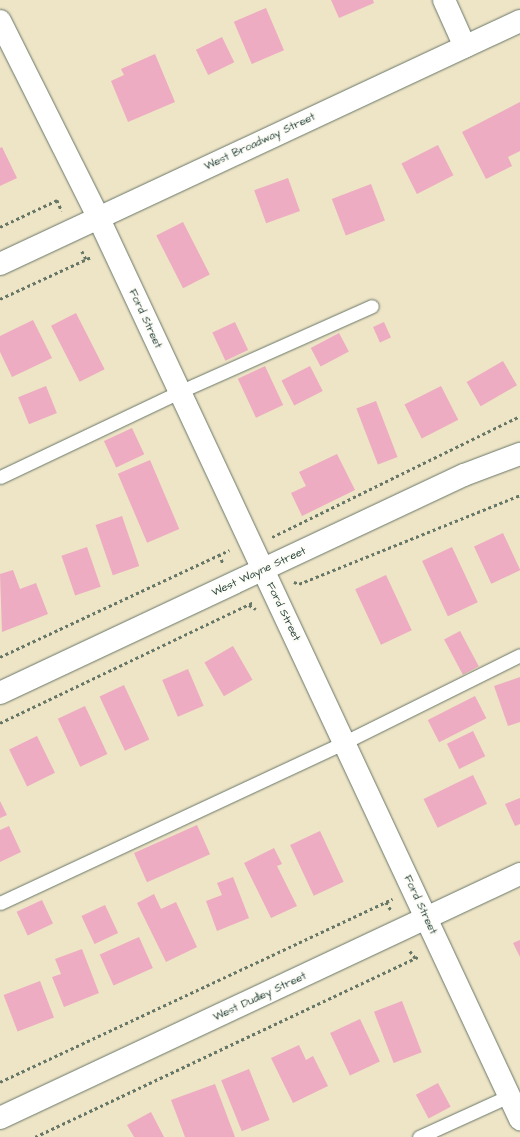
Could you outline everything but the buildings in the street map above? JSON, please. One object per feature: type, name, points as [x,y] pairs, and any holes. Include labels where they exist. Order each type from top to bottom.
[{"type":"street","points":[[444,0],[465,46]]},
{"type":"street","name":"Ford Street","points":[[0,21],[99,219],[520,1118]]},
{"type":"street","name":"West Broadway Street","points":[[0,264],[520,21]]},
{"type":"street","name":"West Wayne Street","points":[[0,693],[464,475],[520,454]]},
{"type":"street","name":"West Dudley Street","points":[[0,1118],[520,874]]},
{"type":"lane","points":[[0,477],[179,392],[372,306]]},
{"type":"lane","points":[[0,903],[345,742],[520,655]]},
{"type":"lane","points":[[419,1137],[509,1096]]},
{"type":"path","points":[[0,299],[91,257],[96,261]]},
{"type":"path","points":[[271,538],[291,580],[299,584],[520,494]]},
{"type":"path","points":[[0,722],[258,600],[275,596]]},
{"type":"path","points":[[0,1082],[413,890]]},
{"type":"path","points":[[35,1137],[439,946]]}]
